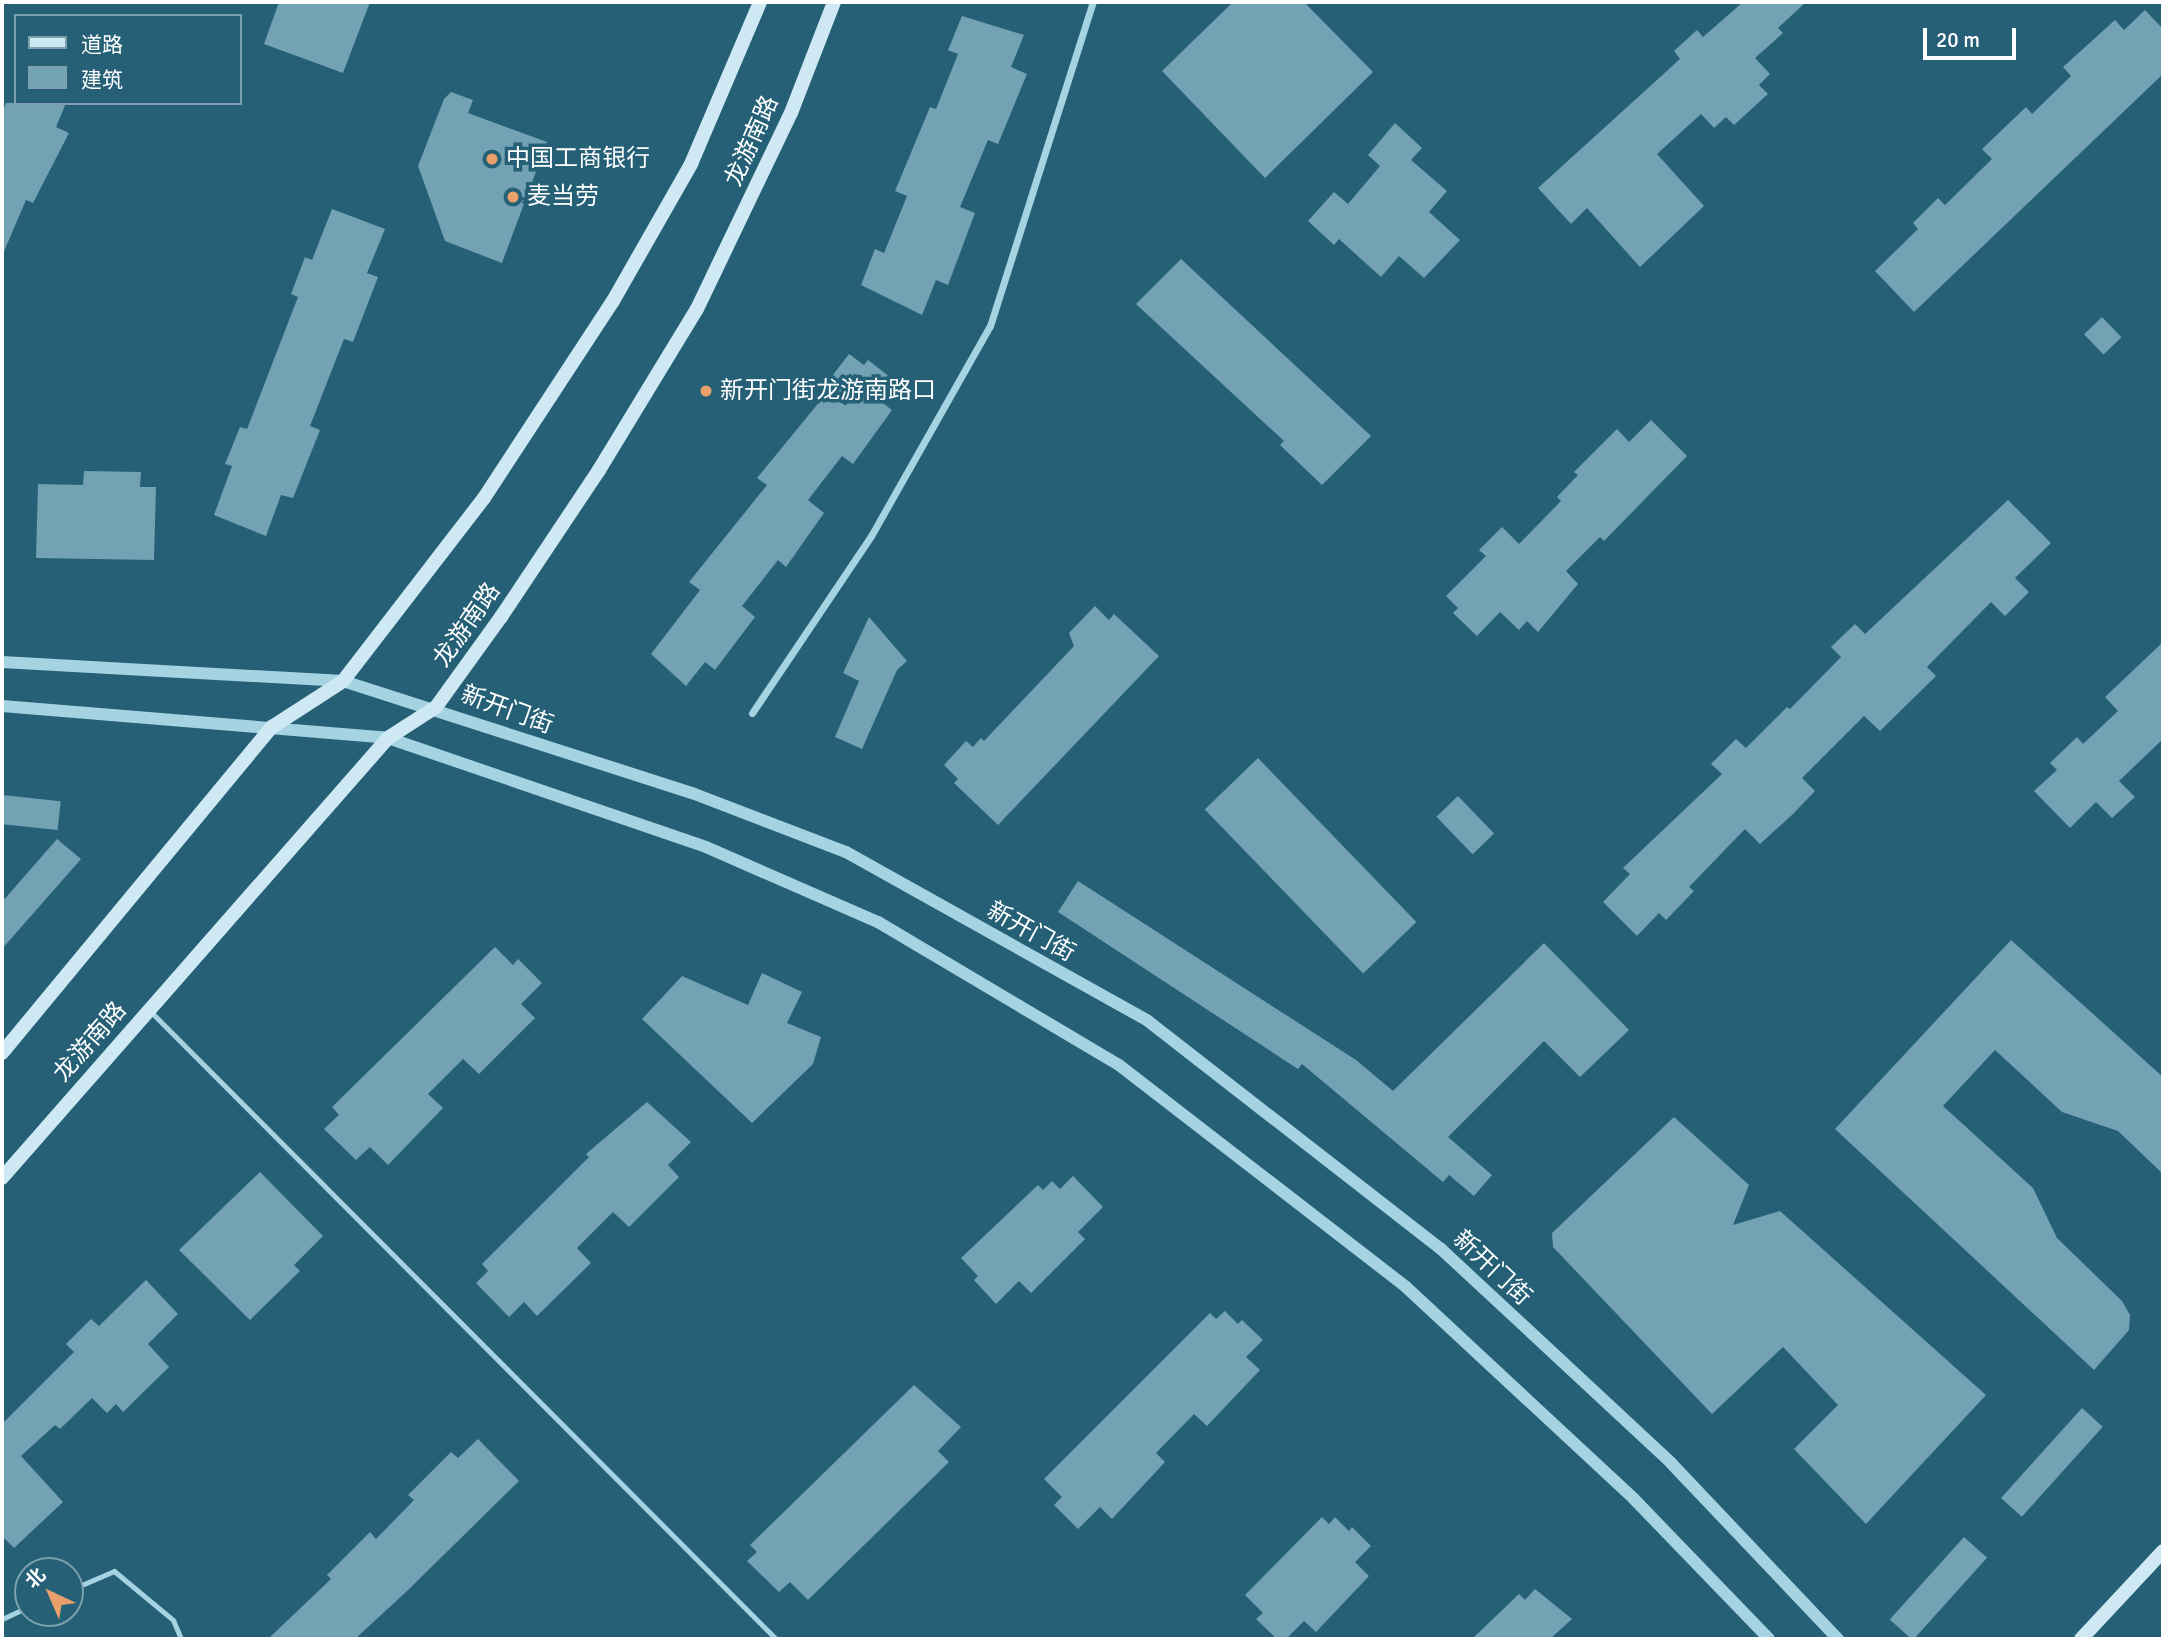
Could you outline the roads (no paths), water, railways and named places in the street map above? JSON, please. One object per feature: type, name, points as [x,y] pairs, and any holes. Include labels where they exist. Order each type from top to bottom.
[{"type":"main road","name":"龙游南路","points":[[2,1053],[272,727],[343,681],[484,498],[612,302],[691,164],[760,2]]},
{"type":"main road","name":"龙游南路","points":[[2,1178],[388,738],[436,707],[524,583],[667,363],[747,210],[834,2]]},
{"type":"main road","points":[[2081,1639],[2163,1551]]},
{"type":"street","points":[[752,713],[871,536],[990,326],[1093,2]]},
{"type":"street","name":"新开门街","points":[[2,662],[343,681],[436,707],[692,793],[846,852],[1148,1021],[1440,1248],[1671,1463],[1838,1639]]},
{"type":"street","points":[[2,706],[388,738],[706,847],[878,922],[1119,1065],[1406,1287],[1634,1499],[1769,1639]]},
{"type":"lane","points":[[148,1009],[776,1639]]},
{"type":"lane","points":[[84,1584],[114,1571],[173,1620],[181,1639]]},
{"type":"place","name":"中国工商银行","points":[[492,159]]},
{"type":"place","name":"麦当劳","points":[[513,197]]},
{"type":"place","name":"新开门街龙游南路口","points":[[706,391]]}]
